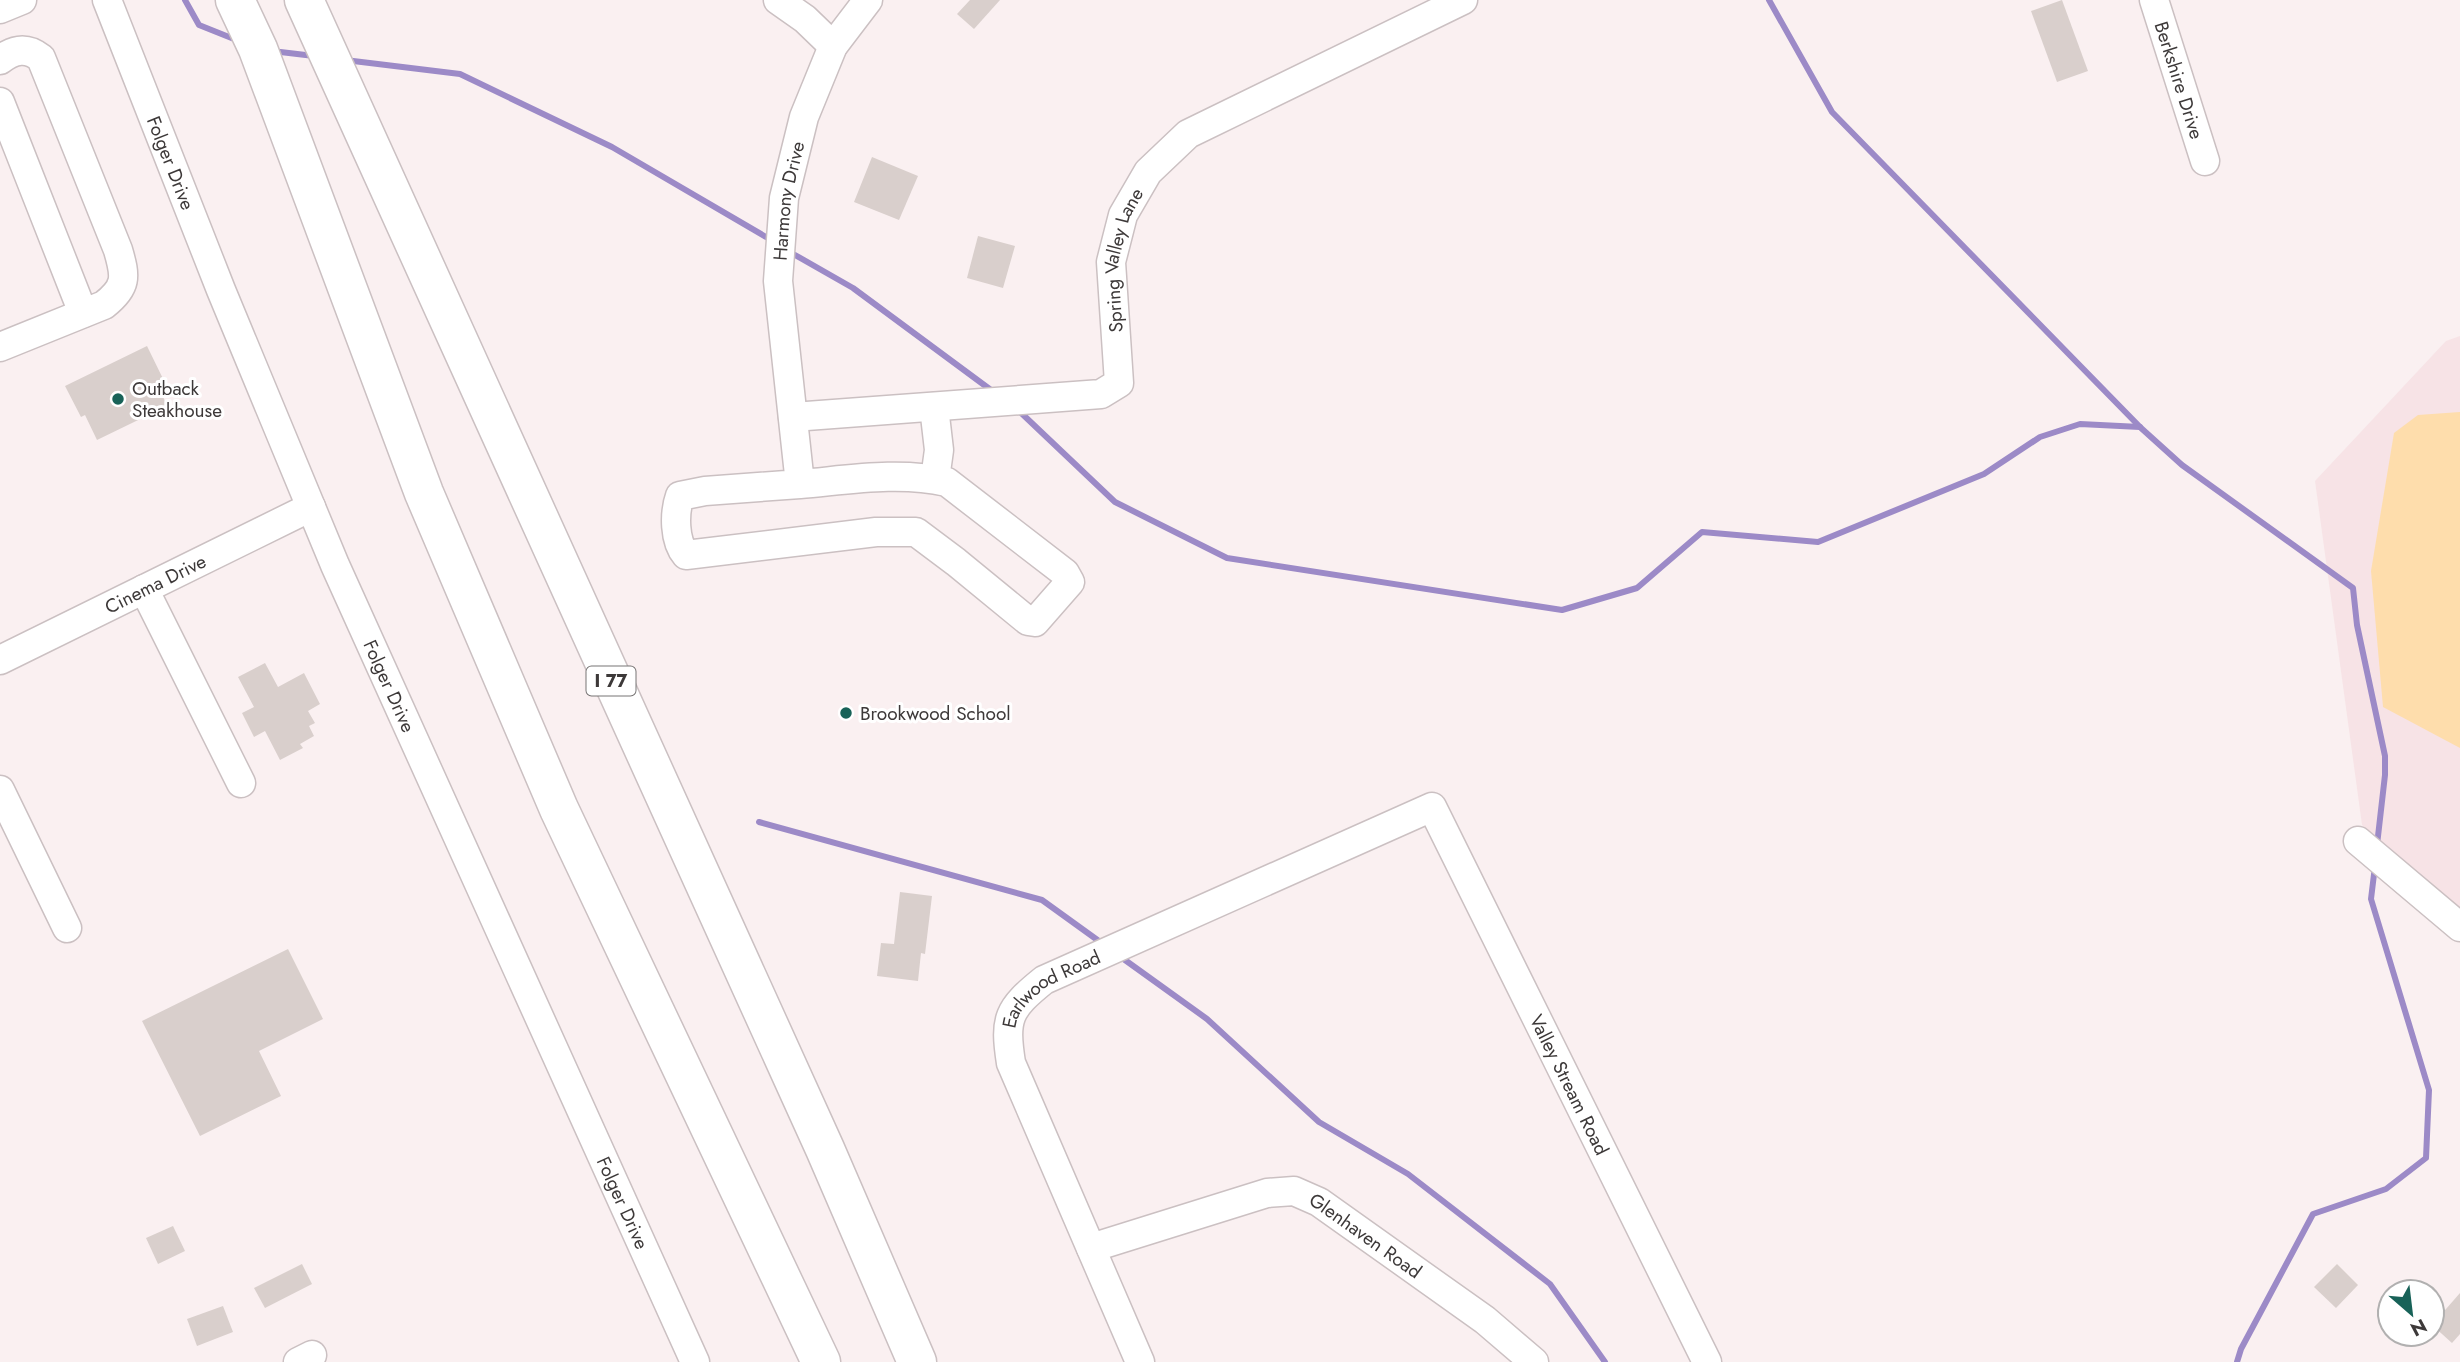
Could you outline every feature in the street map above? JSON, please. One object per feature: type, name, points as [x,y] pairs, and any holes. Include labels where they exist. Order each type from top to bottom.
[{"type":"highway","points":[[235,0],[258,49],[424,493],[543,771],[821,1362]]},
{"type":"highway","name":"I 77","points":[[304,0],[825,1149],[917,1362]]},
{"type":"street","points":[[0,9],[22,0]]},
{"type":"street","name":"Folger Drive","points":[[107,0],[221,289],[340,577],[695,1362]]},
{"type":"street","points":[[778,0],[805,19],[833,46]]},
{"type":"street","name":"Harmony Drive","points":[[800,484],[778,281],[784,198],[804,117],[833,46],[868,0]]},
{"type":"street","name":"Spring Valley Lane","points":[[793,417],[1101,394],[1119,383],[1111,262],[1123,215],[1148,172],[1188,134],[1463,0]]},
{"type":"street","name":"Berkshire Drive","points":[[2154,0],[2205,161]]},
{"type":"street","points":[[0,60],[19,51],[32,50],[41,58],[123,268],[123,283],[118,294],[104,305],[0,346]]},
{"type":"street","points":[[0,102],[83,313]]},
{"type":"street","points":[[934,407],[939,450],[936,479]]},
{"type":"street","points":[[923,476],[947,482],[1065,573],[1070,582],[1035,622],[1028,621],[916,532],[876,532],[686,555],[679,547],[676,508],[680,496],[705,491],[800,484],[923,476]]},
{"type":"street","name":"Cinema Drive","points":[[0,660],[311,507]]},
{"type":"street","points":[[144,589],[241,783]]},
{"type":"street","points":[[0,790],[67,928]]},
{"type":"street","name":"Earlwood Road","points":[[1140,1362],[1011,1063],[1006,1031],[1018,1000],[1044,980],[1432,807]]},
{"type":"street","name":"Valley Stream Road","points":[[1432,807],[1707,1362]]},
{"type":"street","points":[[2358,841],[2460,927]]},
{"type":"street","name":"Glenhaven Road","points":[[1091,1248],[1267,1193],[1294,1191],[1318,1202],[1474,1312],[1534,1362]]},
{"type":"shaded area","points":[[2460,336],[2460,909],[2362,825],[2315,481],[2446,341]]},
{"type":"shaded area","points":[[2460,412],[2460,748],[2383,707],[2371,571],[2394,433],[2418,415]]},
{"type":"building","points":[[970,0],[1000,0],[974,29],[957,14]]},
{"type":"building","points":[[2062,0],[2088,71],[2057,82],[2031,11]]},
{"type":"building","points":[[872,157],[918,176],[899,220],[854,202]]},
{"type":"building","points":[[978,236],[1015,246],[1003,288],[967,278]]},
{"type":"building","name":"Outback Steakhouse","points":[[147,346],[168,389],[161,392],[167,406],[97,440],[85,415],[81,417],[65,386]]},
{"type":"building","points":[[265,663],[278,687],[304,673],[320,704],[308,711],[315,723],[309,726],[314,736],[300,744],[303,748],[280,760],[265,731],[254,737],[242,713],[254,707],[238,677]]},
{"type":"building","points":[[900,892],[932,896],[925,954],[921,953],[918,981],[877,976],[881,943],[894,944]]},
{"type":"building","points":[[288,949],[323,1019],[259,1051],[281,1096],[200,1136],[142,1021]]},
{"type":"building","points":[[173,1226],[185,1251],[158,1264],[146,1238]]},
{"type":"building","points":[[302,1264],[312,1284],[265,1308],[254,1288]]},
{"type":"building","points":[[2337,1264],[2358,1285],[2336,1308],[2314,1287]]},
{"type":"building","points":[[2460,1293],[2460,1334],[2452,1343],[2446,1338],[2446,1309]]},
{"type":"building","points":[[223,1306],[233,1332],[197,1346],[187,1319]]},
{"type":"waterway","points":[[185,0],[199,25],[239,41]]},
{"type":"waterway","points":[[1769,0],[1832,112],[2141,428],[2182,465],[2353,588],[2357,625],[2385,756],[2377,845]]},
{"type":"waterway","points":[[272,51],[314,56]]},
{"type":"waterway","points":[[345,60],[460,74],[612,147],[766,237]]},
{"type":"waterway","points":[[795,255],[853,288],[995,393]]},
{"type":"waterway","points":[[1018,410],[1115,502],[1227,558],[1562,610],[1637,588],[1702,532],[1818,542],[1984,474],[2040,437],[2080,424],[2140,427]]},
{"type":"waterway","points":[[759,822],[1042,900],[1103,944]]},
{"type":"waterway","points":[[2237,1362],[2241,1349],[2313,1214],[2386,1189],[2426,1158],[2429,1090],[2371,899],[2375,866]]},
{"type":"waterway","points":[[1118,955],[1207,1019],[1319,1122],[1408,1174],[1550,1284],[1605,1362]]},
{"type":"place","name":"Outback Steakhouse","points":[[118,399]]},
{"type":"place","name":"Brookwood School","points":[[846,713]]}]
